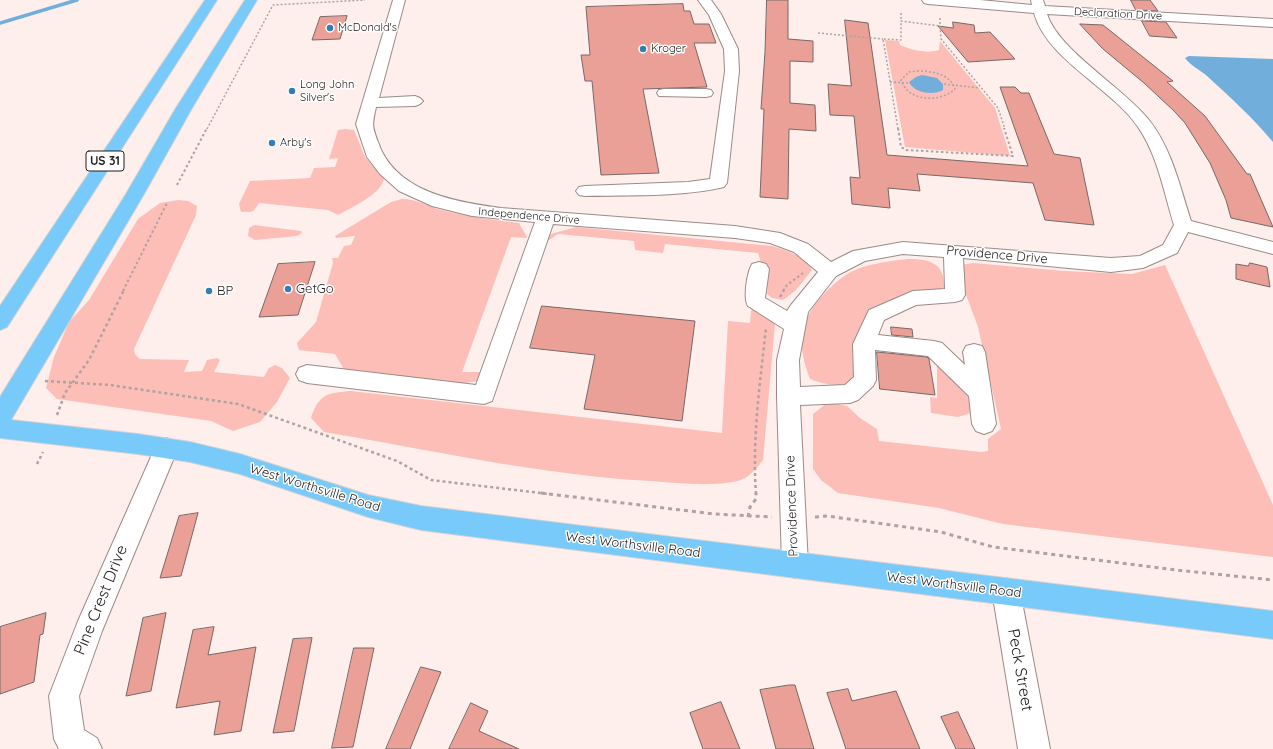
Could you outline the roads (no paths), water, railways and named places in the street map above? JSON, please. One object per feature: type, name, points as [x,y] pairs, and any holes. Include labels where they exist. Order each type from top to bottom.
[{"type":"main road","name":"US 31","points":[[0,322],[211,0]]},
{"type":"main road","points":[[0,416],[135,194],[184,108],[251,0]]},
{"type":"main road","name":"West Worthsville Road","points":[[0,428],[53,433],[166,448],[240,464],[368,506],[421,518],[1006,592],[1273,624]]},
{"type":"street","name":"Independence Drive","points":[[399,0],[364,124],[375,157],[386,170],[405,187],[438,202],[472,210],[501,214],[735,232],[773,237],[801,248],[829,271]]},
{"type":"street","points":[[585,191],[718,183],[732,71],[731,49],[724,23],[704,0]]},
{"type":"street","name":"Declaration Drive","points":[[928,0],[1038,4],[1195,18],[1273,23]]},
{"type":"street","points":[[1038,4],[1048,28],[1062,46],[1119,97],[1145,125],[1160,151],[1183,225],[1273,248]]},
{"type":"street","points":[[1185,6],[1195,18]]},
{"type":"street","points":[[664,93],[706,93]]},
{"type":"street","points":[[370,104],[415,101]]},
{"type":"street","points":[[307,374],[484,395],[546,218]]},
{"type":"street","name":"Providence Drive","points":[[795,565],[788,396],[788,360],[798,310],[829,271],[860,256],[903,248],[1111,265],[1143,262],[1170,248],[1183,225]]},
{"type":"street","points":[[788,396],[850,394],[865,380],[864,344],[876,316],[913,298],[955,295],[953,251]]},
{"type":"street","points":[[759,269],[754,300],[795,326]]},
{"type":"street","points":[[868,333],[934,349],[977,373],[984,424]]},
{"type":"street","name":"Pine Crest Drive","points":[[86,749],[70,739],[64,696],[90,624],[166,448]]},
{"type":"street","name":"Peck Street","points":[[1006,592],[1034,749]]},
{"type":"water","points":[[1189,56],[1273,59],[1273,142],[1233,100],[1207,76],[1187,61],[1185,58]]},
{"type":"water","points":[[922,75],[937,78],[943,84],[943,90],[929,93],[919,91],[911,86],[909,82]]},
{"type":"waterway","points":[[0,23],[77,0]]},
{"type":"place","name":"McDonald's","points":[[330,28]]},
{"type":"place","name":"Kroger","points":[[643,49]]},
{"type":"place","name":"Long John Silver's","points":[[292,91]]},
{"type":"place","name":"Arby's","points":[[272,143]]},
{"type":"place","name":"GetGo","points":[[288,289]]},
{"type":"place","name":"BP","points":[[209,291]]}]
